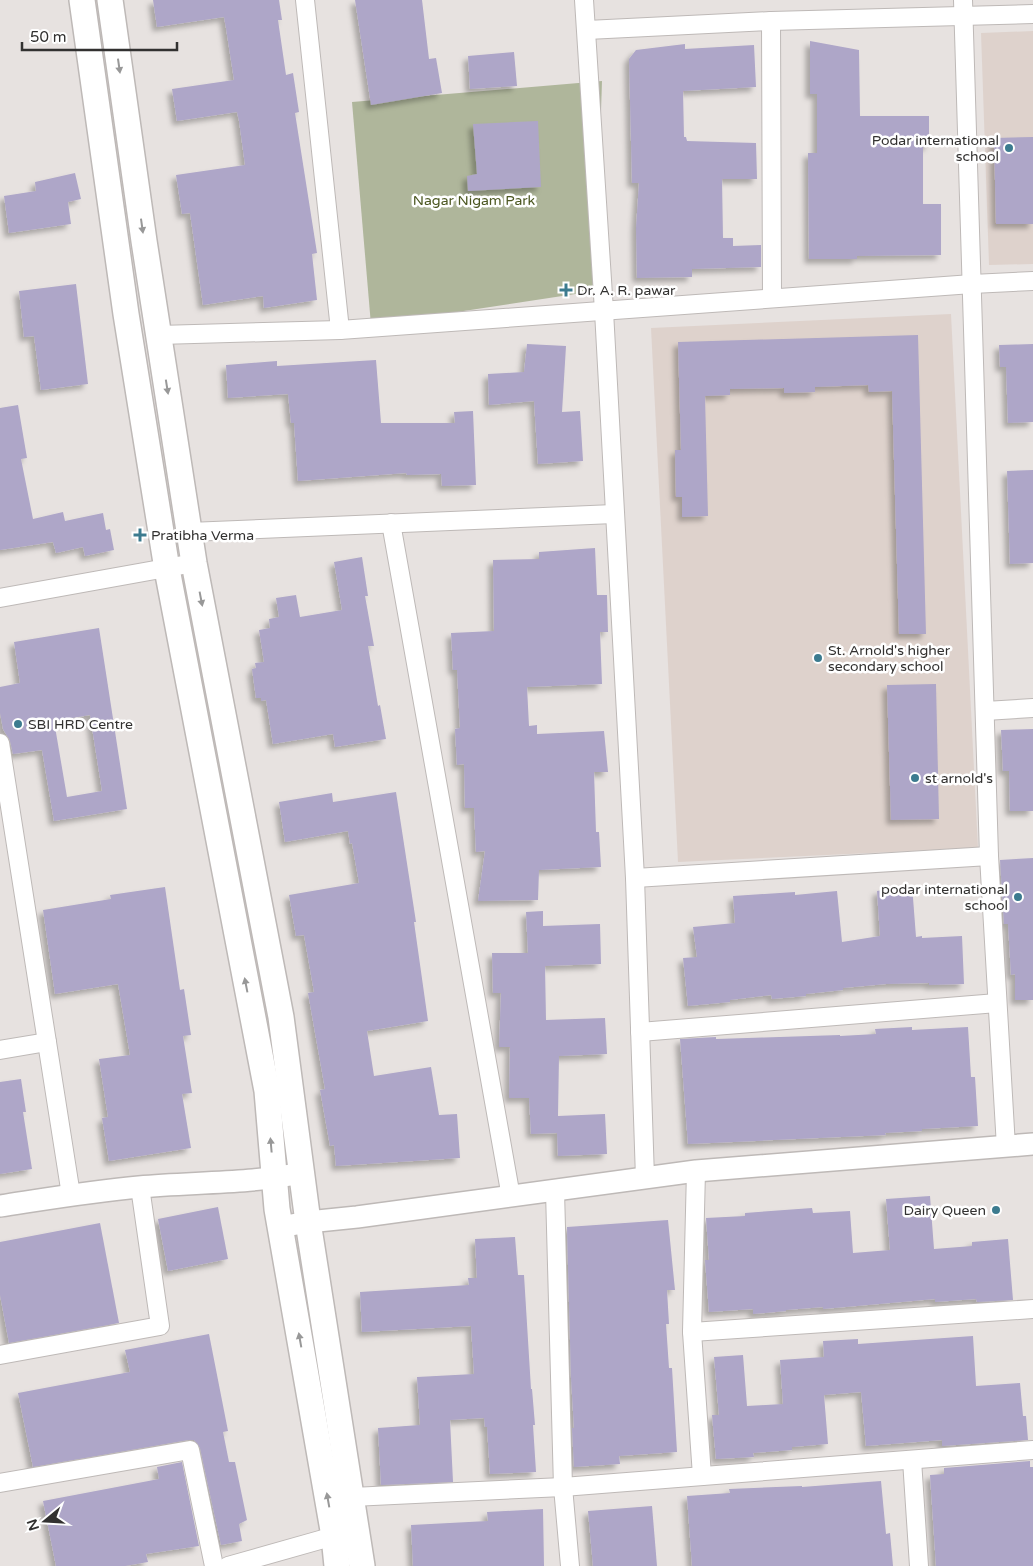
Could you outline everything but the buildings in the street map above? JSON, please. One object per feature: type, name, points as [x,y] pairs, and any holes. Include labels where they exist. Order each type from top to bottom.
[{"type":"main road","points":[[82,0],[125,304],[167,569],[266,1091],[280,1227],[334,1536],[337,1566]]},
{"type":"main road","points":[[110,0],[194,564],[281,1017],[308,1222],[362,1566]]},
{"type":"street","points":[[305,0],[340,330]]},
{"type":"street","points":[[584,0],[604,311],[635,878],[645,1178]]},
{"type":"street","points":[[587,30],[771,21],[964,8],[1033,14]]},
{"type":"street","points":[[964,8],[988,856],[1006,1147]]},
{"type":"street","points":[[771,21],[772,298]]},
{"type":"street","points":[[159,335],[340,330],[1033,281]]},
{"type":"street","points":[[189,532],[614,514]]},
{"type":"street","points":[[391,523],[511,1197]]},
{"type":"street","points":[[0,598],[194,564]]},
{"type":"street","points":[[985,711],[1033,708]]},
{"type":"street","points":[[0,743],[70,1195]]},
{"type":"street","points":[[635,878],[988,856]]},
{"type":"street","points":[[640,1032],[997,1003]]},
{"type":"street","points":[[0,1050],[47,1042]]},
{"type":"street","points":[[280,1227],[696,1171],[1033,1144]]},
{"type":"street","points":[[696,1171],[692,1332],[702,1476]]},
{"type":"street","points":[[0,1206],[140,1186],[274,1179],[302,1173]]},
{"type":"street","points":[[0,1355],[160,1326],[140,1186]]},
{"type":"street","points":[[555,1191],[563,1487],[570,1566]]},
{"type":"street","points":[[692,1332],[1033,1310]]},
{"type":"street","points":[[0,1483],[190,1450],[214,1566]]},
{"type":"street","points":[[352,1497],[563,1487],[1033,1450]]},
{"type":"street","points":[[912,1460],[919,1566]]},
{"type":"street","points":[[228,1566],[334,1536]]},
{"type":"shaded area","name":"Podar international school","points":[[1033,31],[1033,264],[989,265],[981,33]]},
{"type":"shaded area","name":"St. Arnold's higher secondary school","points":[[951,314],[978,848],[678,862],[651,328]]},
{"type":"green space","name":"Nagar Nigam Park","points":[[602,81],[595,291],[371,325],[352,102]]},
{"type":"place","name":"Podar international school","points":[[1009,148]]},
{"type":"place","name":"Dr. A. R. pawar","points":[[566,290]]},
{"type":"place","name":"Pratibha Verma","points":[[140,535]]},
{"type":"place","name":"St. Arnold's higher secondary school","points":[[818,658]]},
{"type":"place","name":"SBI HRD Centre","points":[[18,724]]},
{"type":"place","name":"st arnold's","points":[[915,778]]},
{"type":"place","name":"podar international school","points":[[1018,897]]},
{"type":"place","name":"Dairy Queen","points":[[996,1210]]}]
